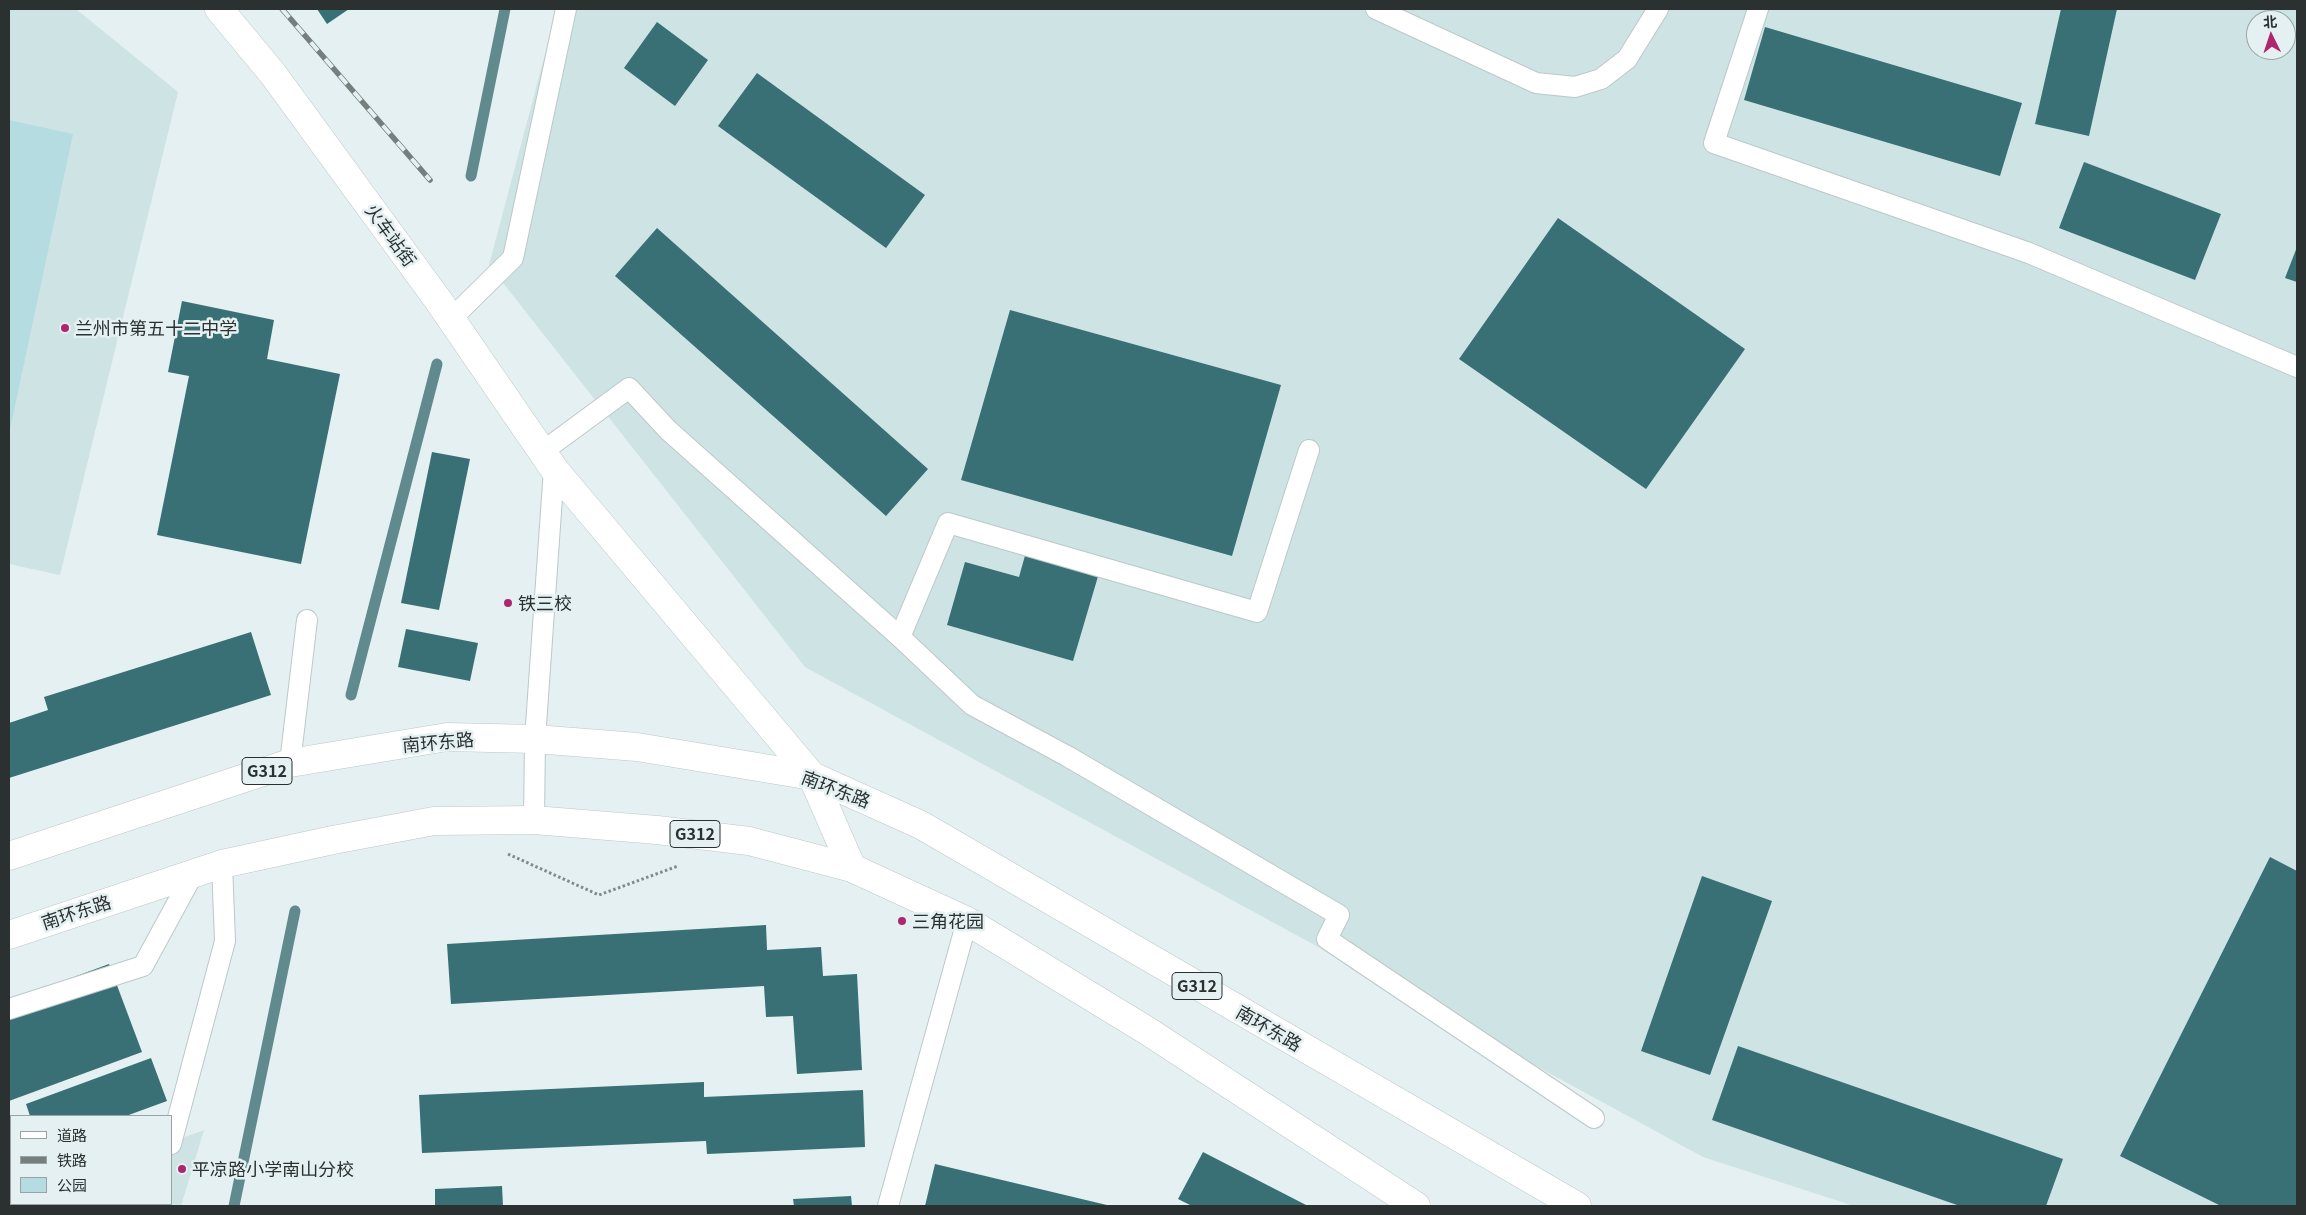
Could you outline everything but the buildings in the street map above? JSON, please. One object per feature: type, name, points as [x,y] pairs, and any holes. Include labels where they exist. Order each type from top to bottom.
[{"type":"main road","name":"火车站街","points":[[219,9],[273,74],[451,319],[548,460],[812,776]]},
{"type":"main road","name":"南环东路","points":[[9,856],[290,763],[447,737],[535,738],[637,747],[812,776],[929,830],[1577,1206]]},
{"type":"main road","points":[[812,776],[852,868]]},
{"type":"main road","name":"南环东路","points":[[9,935],[222,864],[434,821],[534,820],[657,830],[749,841],[852,868],[967,921],[1163,1041],[1416,1206]]},
{"type":"lane","points":[[451,319],[513,258],[566,9]]},
{"type":"lane","points":[[1376,9],[1536,83],[1575,87],[1601,79],[1627,59],[1658,9]]},
{"type":"lane","points":[[1758,9],[1714,143],[2029,253],[2297,367]]},
{"type":"lane","points":[[534,820],[535,738],[548,460],[629,388],[668,430],[900,637],[972,705],[1067,756],[1339,916],[1328,939],[1594,1118]]},
{"type":"lane","points":[[900,637],[948,523],[1257,612],[1309,450]]},
{"type":"lane","points":[[290,763],[307,620]]},
{"type":"lane","points":[[172,1140],[225,941],[222,864]]},
{"type":"lane","points":[[9,1009],[143,966],[192,874]]},
{"type":"lane","points":[[888,1206],[967,921]]},
{"type":"lane","points":[[9,1202],[10,1206]]},
{"type":"path","points":[[504,852],[599,895],[683,864]]},
{"type":"shaded area","name":"兰州市第五十二中学","points":[[9,9],[76,9],[178,92],[60,575],[9,564]]},
{"type":"shaded area","points":[[557,9],[2297,9],[2297,1206],[1854,1206],[1703,1157],[805,667],[489,265]]},
{"type":"shaded area","name":"平凉路小学南山分校","points":[[204,1130],[181,1206],[9,1206],[172,1205],[172,1142]]},
{"type":"green space","points":[[9,120],[73,134],[9,434]]},
{"type":"waterway","points":[[471,176],[505,9]]},
{"type":"waterway","points":[[351,695],[437,364]]},
{"type":"waterway","points":[[234,1206],[295,911]]},
{"type":"railway","points":[[282,9],[430,180]]},
{"type":"place","name":"兰州市第五十二中学","points":[[65,328]]},
{"type":"place","name":"铁三校","points":[[508,603]]},
{"type":"place","name":"三角花园","points":[[902,921]]},
{"type":"place","name":"平凉路小学南山分校","points":[[182,1169]]}]
